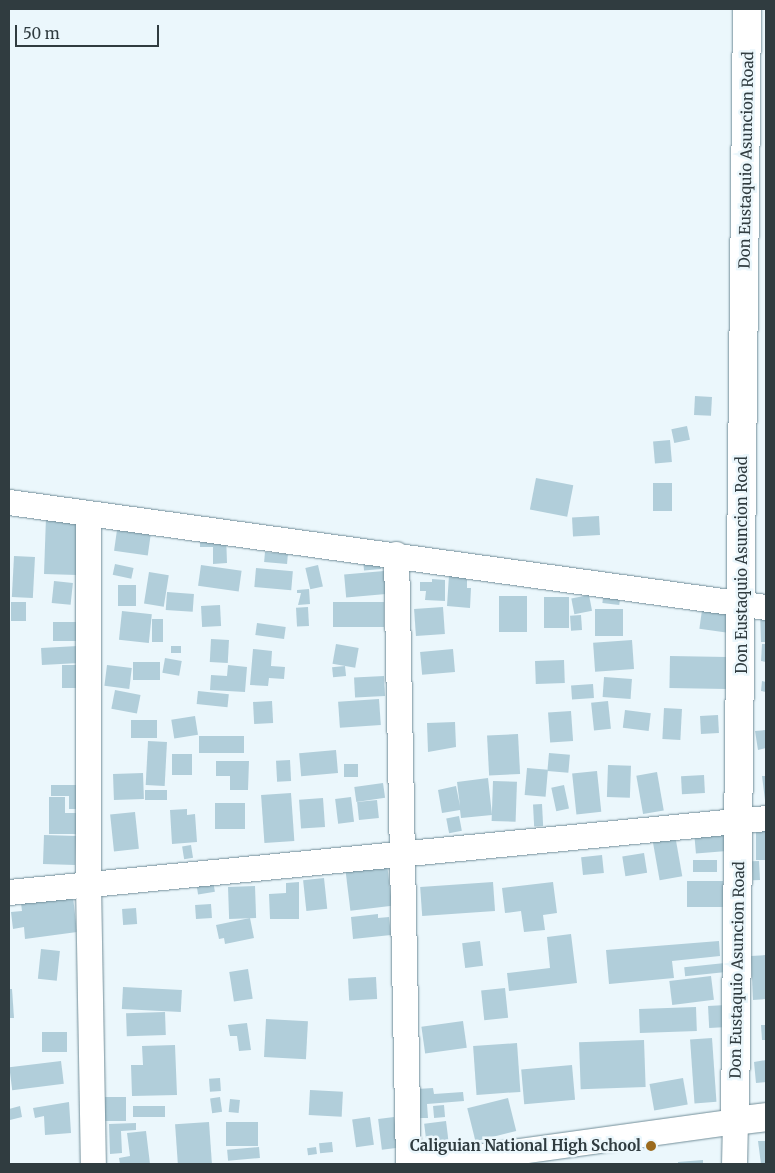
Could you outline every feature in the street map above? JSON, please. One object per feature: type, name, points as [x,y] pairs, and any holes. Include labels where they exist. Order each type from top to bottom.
[{"type":"main road","name":"Don Eustaquio Asuncion Road","points":[[734,1121],[753,819],[754,605],[747,9]]},
{"type":"main road","points":[[734,1121],[766,1117]]},
{"type":"street","points":[[9,502],[88,515],[396,554],[754,605]]},
{"type":"street","points":[[88,515],[88,884],[93,1164]]},
{"type":"street","points":[[396,554],[408,1164]]},
{"type":"street","points":[[9,892],[753,819]]},
{"type":"street","points":[[426,1164],[734,1121],[734,1164]]},
{"type":"building","points":[[695,396],[712,397],[711,416],[694,415]]},
{"type":"building","points":[[687,426],[690,440],[674,443],[671,429]]},
{"type":"building","points":[[670,440],[672,462],[655,463],[653,441]]},
{"type":"building","points":[[536,478],[573,485],[567,517],[530,509]]},
{"type":"building","points":[[653,483],[672,483],[672,511],[653,511]]},
{"type":"building","points":[[599,516],[600,535],[573,536],[572,517]]},
{"type":"building","points":[[46,517],[79,518],[77,575],[44,574]]},
{"type":"building","points":[[117,530],[151,535],[148,556],[114,551]]},
{"type":"building","points":[[226,534],[227,563],[213,564],[213,547],[200,547],[200,535]]},
{"type":"building","points":[[265,552],[288,554],[287,564],[264,562]]},
{"type":"building","points":[[14,556],[35,557],[33,598],[12,597]]},
{"type":"building","points":[[380,558],[381,569],[364,570],[363,559]]},
{"type":"building","points":[[115,564],[134,568],[131,579],[113,575]]},
{"type":"building","points":[[201,565],[242,571],[239,592],[198,586]]},
{"type":"building","points":[[318,565],[323,586],[310,589],[305,568]]},
{"type":"building","points":[[256,568],[293,571],[291,590],[254,587]]},
{"type":"building","points":[[384,571],[386,594],[346,597],[344,574]]},
{"type":"building","points":[[149,572],[169,575],[164,607],[144,604]]},
{"type":"building","points":[[449,575],[467,576],[467,588],[471,588],[470,608],[447,606]]},
{"type":"building","points":[[432,579],[445,580],[445,601],[425,600],[426,591],[420,591],[420,582],[432,582]]},
{"type":"building","points":[[54,581],[73,583],[71,605],[52,603]]},
{"type":"building","points":[[118,585],[136,585],[136,606],[118,606]]},
{"type":"building","points":[[309,589],[310,604],[298,605],[301,593],[297,593],[297,590]]},
{"type":"building","points":[[604,590],[621,592],[619,605],[602,603]]},
{"type":"building","points":[[167,592],[194,594],[193,612],[166,610]]},
{"type":"building","points":[[589,595],[592,611],[574,614],[571,598]]},
{"type":"building","points":[[499,596],[527,596],[527,632],[499,632]]},
{"type":"building","points":[[544,597],[569,597],[569,628],[544,628]]},
{"type":"building","points":[[11,602],[26,602],[26,621],[11,621]]},
{"type":"building","points":[[333,602],[384,602],[384,627],[333,627]]},
{"type":"building","points":[[703,603],[730,607],[726,633],[699,629]]},
{"type":"building","points":[[220,605],[221,626],[202,627],[201,606]]},
{"type":"building","points":[[308,607],[309,626],[297,627],[296,608]]},
{"type":"building","points":[[443,607],[445,634],[416,636],[414,609]]},
{"type":"building","points":[[595,609],[623,609],[623,636],[595,636]]},
{"type":"building","points":[[760,610],[766,610],[766,642],[761,642]]},
{"type":"building","points":[[122,611],[152,614],[149,643],[119,640]]},
{"type":"building","points":[[581,615],[582,630],[571,631],[570,616]]},
{"type":"building","points":[[152,619],[163,619],[163,642],[152,642]]},
{"type":"building","points":[[53,622],[80,622],[80,641],[53,641]]},
{"type":"building","points":[[257,623],[286,627],[284,639],[255,635]]},
{"type":"building","points":[[211,639],[229,640],[228,663],[210,662]]},
{"type":"building","points":[[632,640],[634,669],[595,672],[593,643]]},
{"type":"building","points":[[336,644],[359,648],[355,668],[333,664]]},
{"type":"building","points":[[762,644],[766,644],[766,662],[761,661]]},
{"type":"building","points":[[78,646],[79,663],[42,665],[41,648]]},
{"type":"building","points":[[171,646],[181,646],[181,653],[171,653]]},
{"type":"building","points":[[253,649],[272,651],[271,666],[285,667],[284,679],[269,678],[268,686],[250,685]]},
{"type":"building","points":[[453,649],[455,672],[422,675],[420,652]]},
{"type":"building","points":[[670,656],[727,657],[726,689],[669,688]]},
{"type":"building","points":[[165,658],[182,661],[179,676],[162,673]]},
{"type":"building","points":[[564,660],[565,683],[536,684],[535,661]]},
{"type":"building","points":[[133,662],[160,662],[160,680],[133,680]]},
{"type":"building","points":[[62,665],[85,665],[85,688],[62,688]]},
{"type":"building","points":[[107,665],[132,668],[129,689],[104,686]]},
{"type":"building","points":[[228,665],[247,667],[245,692],[210,690],[211,675],[227,676]]},
{"type":"building","points":[[345,666],[346,676],[333,677],[332,667]]},
{"type":"building","points":[[384,676],[385,696],[355,698],[354,678]]},
{"type":"building","points":[[604,677],[632,679],[631,699],[603,697]]},
{"type":"building","points":[[762,681],[766,682],[766,692],[761,691]]},
{"type":"building","points":[[593,684],[594,698],[572,700],[571,686]]},
{"type":"building","points":[[115,690],[141,695],[137,714],[111,709]]},
{"type":"building","points":[[198,691],[229,694],[227,707],[197,704]]},
{"type":"building","points":[[379,699],[381,725],[340,728],[338,702]]},
{"type":"building","points":[[272,701],[273,723],[254,724],[253,702]]},
{"type":"building","points":[[608,701],[611,729],[594,731],[591,703]]},
{"type":"building","points":[[664,708],[682,709],[680,740],[662,739]]},
{"type":"building","points":[[625,710],[651,713],[649,731],[623,728]]},
{"type":"building","points":[[571,711],[573,741],[550,743],[548,713]]},
{"type":"building","points":[[718,715],[719,733],[701,734],[700,716]]},
{"type":"building","points":[[195,716],[198,735],[174,739],[171,720]]},
{"type":"building","points":[[131,720],[157,720],[157,738],[131,738]]},
{"type":"building","points":[[455,722],[456,747],[428,752],[427,723]]},
{"type":"building","points":[[766,730],[766,748],[758,750],[755,731]]},
{"type":"building","points":[[518,734],[520,774],[489,776],[487,736]]},
{"type":"building","points":[[199,736],[244,736],[244,753],[199,753]]},
{"type":"building","points":[[148,741],[167,742],[165,786],[146,785]]},
{"type":"building","points":[[336,750],[338,773],[301,776],[299,753]]},
{"type":"building","points":[[549,753],[570,755],[568,773],[547,771]]},
{"type":"building","points":[[172,754],[192,754],[192,775],[172,775]]},
{"type":"building","points":[[290,760],[291,781],[277,782],[276,761]]},
{"type":"building","points":[[216,761],[249,761],[248,790],[230,790],[230,776],[216,776]]},
{"type":"building","points":[[344,764],[358,764],[358,777],[344,777]]},
{"type":"building","points":[[608,765],[631,766],[630,798],[607,797]]},
{"type":"building","points":[[527,768],[548,770],[546,797],[525,795]]},
{"type":"building","points":[[597,771],[601,812],[576,814],[572,774]]},
{"type":"building","points":[[657,772],[664,810],[643,814],[636,776]]},
{"type":"building","points":[[143,773],[144,799],[114,800],[113,774]]},
{"type":"building","points":[[704,775],[705,793],[682,794],[681,776]]},
{"type":"building","points":[[762,776],[766,776],[766,800],[765,800]]},
{"type":"building","points":[[488,778],[492,815],[461,818],[460,810],[442,813],[438,790],[456,786],[460,806],[457,782]]},
{"type":"building","points":[[493,781],[517,782],[516,822],[492,821]]},
{"type":"building","points":[[383,783],[385,798],[356,802],[354,787]]},
{"type":"building","points":[[51,785],[78,785],[83,809],[69,809],[69,796],[51,796]]},
{"type":"building","points":[[564,785],[569,808],[556,811],[551,788]]},
{"type":"building","points":[[145,790],[167,790],[167,800],[145,800]]},
{"type":"building","points":[[291,793],[294,841],[264,843],[261,795]]},
{"type":"building","points":[[49,797],[65,797],[65,813],[80,813],[80,834],[49,834]]},
{"type":"building","points":[[351,797],[354,822],[338,824],[335,799]]},
{"type":"building","points":[[323,798],[325,827],[301,829],[299,800]]},
{"type":"building","points":[[377,800],[379,818],[359,820],[357,802]]},
{"type":"building","points":[[215,803],[245,803],[245,829],[215,829]]},
{"type":"building","points":[[533,804],[542,804],[543,826],[534,826]]},
{"type":"building","points":[[187,809],[187,815],[195,814],[197,842],[172,844],[170,810]]},
{"type":"building","points":[[135,812],[139,849],[114,851],[110,815]]},
{"type":"building","points":[[459,816],[462,831],[449,833],[446,818]]},
{"type":"building","points":[[725,830],[727,851],[696,854],[694,833]]},
{"type":"building","points":[[756,830],[766,830],[766,860],[756,860]]},
{"type":"building","points":[[44,835],[76,836],[75,865],[43,864]]},
{"type":"building","points":[[675,835],[682,876],[660,880],[652,839]]},
{"type":"building","points":[[191,845],[193,858],[184,859],[182,846]]},
{"type":"building","points":[[644,853],[647,873],[625,876],[622,856]]},
{"type":"building","points":[[602,855],[604,873],[583,875],[581,857]]},
{"type":"building","points":[[693,860],[717,860],[717,872],[693,872]]},
{"type":"building","points":[[752,861],[759,861],[760,880],[753,880]]},
{"type":"building","points":[[387,864],[392,906],[350,911],[345,869]]},
{"type":"building","points":[[324,878],[327,909],[306,911],[303,880]]},
{"type":"building","points":[[213,880],[215,892],[198,895],[196,883]]},
{"type":"building","points":[[687,881],[723,881],[723,907],[687,907]]},
{"type":"building","points":[[299,882],[299,919],[270,919],[269,894],[286,893],[286,883]]},
{"type":"building","points":[[493,882],[495,911],[422,916],[420,887]]},
{"type":"building","points":[[553,882],[557,913],[543,915],[545,930],[524,932],[521,911],[505,913],[502,888]]},
{"type":"building","points":[[255,886],[256,918],[229,919],[228,887]]},
{"type":"building","points":[[73,897],[77,932],[25,939],[24,927],[13,929],[11,912],[22,911],[21,903]]},
{"type":"building","points":[[211,904],[212,918],[196,919],[195,905]]},
{"type":"building","points":[[136,908],[137,924],[123,925],[122,909]]},
{"type":"building","points":[[378,914],[378,918],[389,917],[391,935],[353,939],[351,917]]},
{"type":"building","points":[[250,918],[254,938],[225,944],[224,938],[219,939],[216,925]]},
{"type":"building","points":[[571,934],[577,983],[509,991],[507,973],[550,968],[547,937]]},
{"type":"building","points":[[480,941],[483,966],[465,968],[462,943]]},
{"type":"building","points":[[719,941],[720,956],[672,961],[674,978],[609,984],[606,950]]},
{"type":"building","points":[[41,949],[60,951],[57,981],[38,979]]},
{"type":"building","points":[[766,955],[766,999],[753,1000],[751,956]]},
{"type":"building","points":[[725,963],[726,972],[685,976],[684,967]]},
{"type":"building","points":[[248,969],[253,999],[234,1002],[229,972]]},
{"type":"building","points":[[711,976],[714,1000],[672,1005],[669,981]]},
{"type":"building","points":[[376,977],[377,999],[349,1000],[348,978]]},
{"type":"building","points":[[123,987],[182,990],[181,1012],[122,1009]]},
{"type":"building","points":[[505,988],[508,1018],[484,1020],[481,991]]},
{"type":"building","points":[[9,989],[12,989],[14,1018],[9,1018]]},
{"type":"building","points":[[726,1005],[727,1027],[709,1028],[708,1006]]},
{"type":"building","points":[[696,1007],[697,1031],[640,1033],[639,1009]]},
{"type":"building","points":[[165,1012],[166,1035],[127,1036],[126,1013]]},
{"type":"building","points":[[266,1019],[308,1021],[306,1059],[264,1057]]},
{"type":"building","points":[[463,1021],[467,1048],[425,1054],[421,1027]]},
{"type":"building","points":[[247,1023],[251,1050],[239,1051],[237,1036],[230,1036],[228,1025]]},
{"type":"building","points":[[761,1025],[766,1025],[766,1040],[762,1040]]},
{"type":"building","points":[[42,1032],[67,1032],[67,1052],[42,1052]]},
{"type":"building","points":[[712,1038],[716,1102],[695,1103],[690,1040]]},
{"type":"building","points":[[644,1040],[646,1087],[581,1089],[579,1042]]},
{"type":"building","points":[[517,1043],[520,1092],[477,1095],[473,1046]]},
{"type":"building","points":[[175,1045],[177,1095],[132,1096],[131,1065],[143,1065],[142,1046]]},
{"type":"building","points":[[766,1060],[766,1082],[756,1083],[754,1062]]},
{"type":"building","points":[[61,1061],[64,1084],[12,1090],[9,1067]]},
{"type":"building","points":[[572,1065],[575,1100],[524,1104],[521,1069]]},
{"type":"building","points":[[220,1078],[221,1091],[210,1092],[209,1079]]},
{"type":"building","points":[[683,1078],[688,1105],[654,1110],[650,1084]]},
{"type":"building","points":[[433,1088],[434,1094],[463,1092],[464,1101],[427,1104],[428,1118],[420,1118],[417,1089]]},
{"type":"building","points":[[310,1090],[343,1092],[342,1117],[309,1115]]},
{"type":"building","points":[[105,1097],[126,1097],[126,1121],[105,1121]]},
{"type":"building","points":[[220,1097],[222,1112],[212,1113],[210,1098]]},
{"type":"building","points":[[508,1098],[516,1131],[475,1141],[467,1108]]},
{"type":"building","points":[[230,1099],[240,1100],[239,1113],[229,1112]]},
{"type":"building","points":[[69,1102],[71,1133],[45,1135],[44,1116],[35,1118],[33,1108]]},
{"type":"building","points":[[444,1105],[445,1117],[434,1118],[433,1106]]},
{"type":"building","points":[[20,1106],[22,1117],[10,1120],[9,1109]]},
{"type":"building","points":[[133,1106],[165,1106],[165,1117],[133,1117]]},
{"type":"building","points":[[370,1117],[374,1145],[356,1147],[352,1120]]},
{"type":"building","points":[[394,1117],[398,1148],[382,1150],[378,1119]]},
{"type":"building","points":[[446,1121],[449,1145],[427,1148],[424,1124]]},
{"type":"building","points":[[209,1122],[212,1164],[178,1164],[175,1124]]},
{"type":"building","points":[[226,1122],[258,1122],[258,1146],[226,1146]]},
{"type":"building","points":[[136,1123],[136,1130],[121,1131],[122,1153],[110,1154],[109,1124]]},
{"type":"building","points":[[146,1131],[150,1164],[120,1164],[119,1158],[130,1156],[127,1133]]},
{"type":"building","points":[[758,1141],[766,1141],[766,1164],[761,1164]]},
{"type":"building","points":[[332,1142],[333,1152],[320,1153],[319,1143]]},
{"type":"building","points":[[259,1147],[260,1158],[228,1161],[227,1150]]},
{"type":"building","points":[[316,1147],[317,1154],[308,1155],[307,1148]]},
{"type":"building","points":[[703,1160],[703,1164],[678,1164],[678,1162]]},
{"type":"place","name":"Caliguian National High School","points":[[651,1146]]}]
